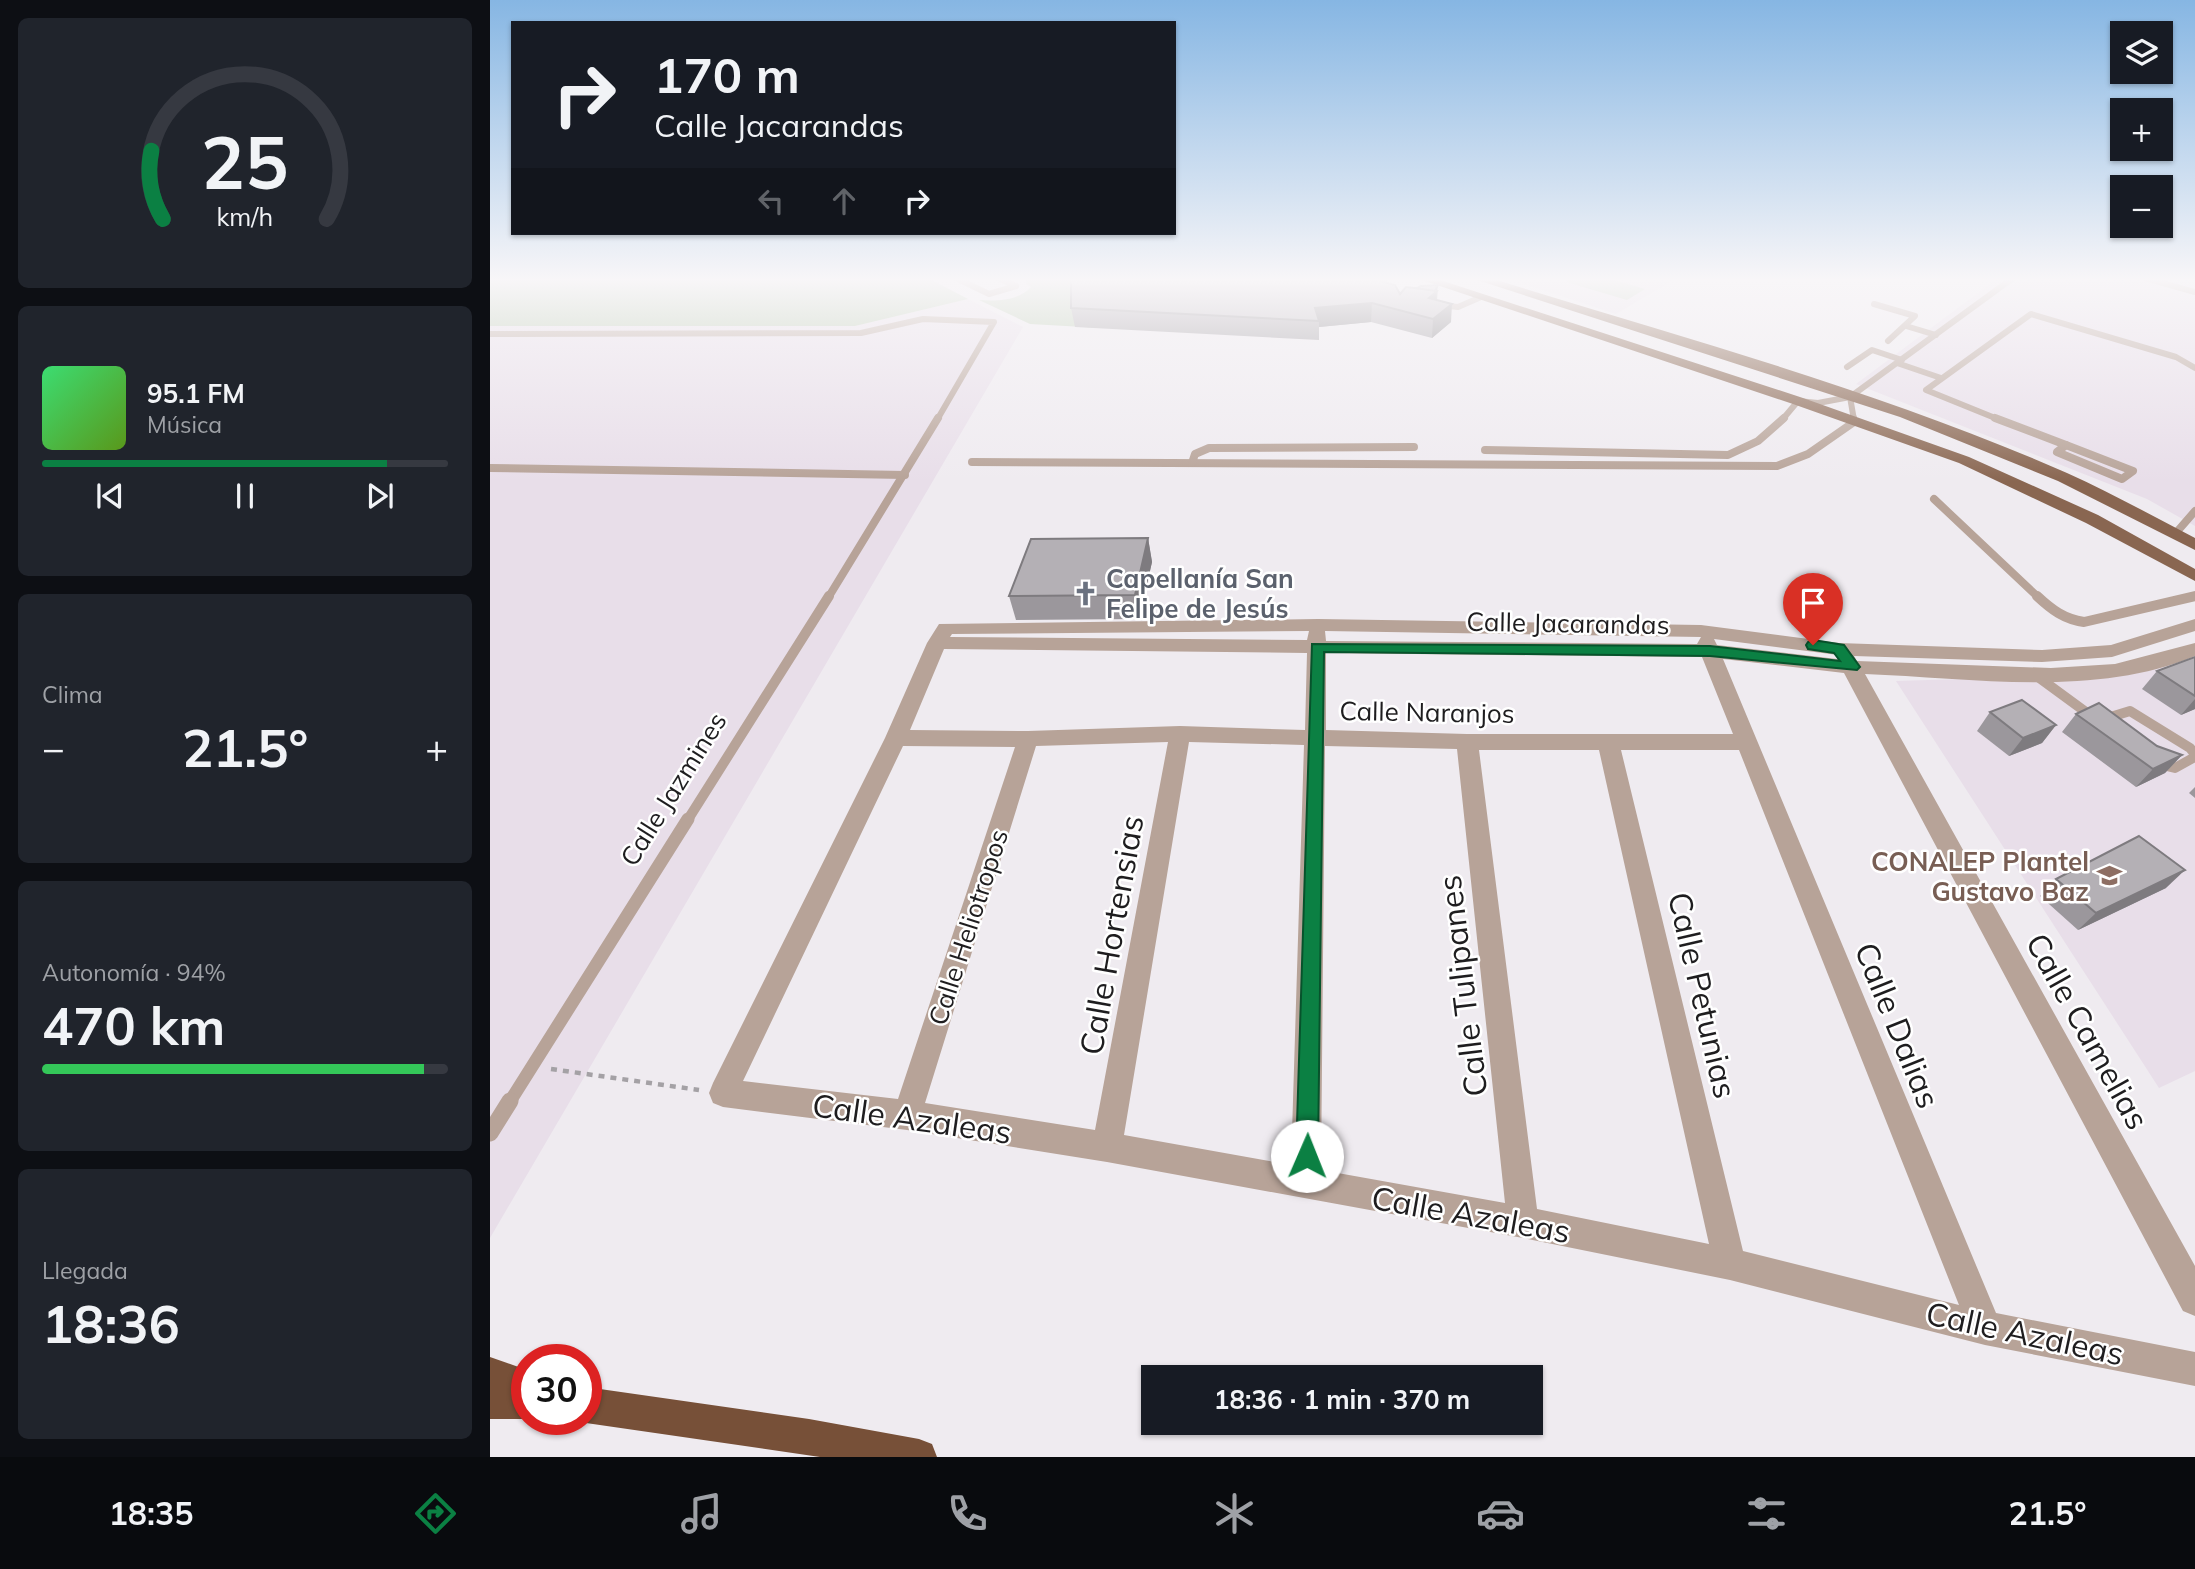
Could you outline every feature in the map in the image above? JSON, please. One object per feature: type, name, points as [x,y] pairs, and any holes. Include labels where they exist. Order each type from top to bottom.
[{"type":"highway","points":[[490,1374],[511,1382]]},
{"type":"highway","points":[[490,1401],[511,1401]]},
{"type":"highway","points":[[602,1407],[809,1437],[919,1457]]},
{"type":"main road","points":[[1630,346],[1798,401],[1964,460],[2092,519],[2195,576]]},
{"type":"main road","points":[[1690,346],[1961,435],[2045,469],[2130,509],[2195,545]]},
{"type":"street","name":"Calle Jacarandas","points":[[1846,658],[2042,656],[2112,651],[2195,625]]},
{"type":"street","name":"Calle Jacarandas","points":[[896,738],[941,635],[1705,641],[1846,658],[2033,674],[2115,671],[2178,656],[2195,649]]},
{"type":"street","points":[[1306,1184],[1317,636]]},
{"type":"street","name":"Calle Dalias","points":[[1705,641],[1985,1328]]},
{"type":"street","name":"Calle Camelias","points":[[1846,658],[2192,1287]]},
{"type":"street","name":"Calle Naranjos","points":[[896,738],[1028,739],[1180,734],[1466,742],[1746,742]]},
{"type":"street","name":"Calle Hortensias","points":[[1107,1147],[1180,734]]},
{"type":"street","points":[[723,1093],[896,738]]},
{"type":"street","name":"Calle Heliotropos","points":[[907,1115],[1028,739]]},
{"type":"street","name":"Calle Petunias","points":[[1608,741],[1730,1264]]},
{"type":"street","name":"Calle Tulipanes","points":[[1466,742],[1523,1222]]},
{"type":"street","name":"Calle Azaleas","points":[[723,1093],[907,1115],[1107,1147],[1523,1222],[1730,1264],[1985,1328],[2195,1369]]},
{"type":"lane","name":"Calle Jazmines","points":[[490,1133],[905,475],[980,346]]},
{"type":"lane","points":[[1485,450],[1728,455],[1751,448],[1788,414],[1798,401],[1818,403],[1850,397],[1920,346]]},
{"type":"lane","points":[[1986,346],[1926,390],[2067,444],[2133,472],[2122,479],[2057,452],[2067,444]]},
{"type":"lane","points":[[2138,346],[2175,357],[2195,368]]},
{"type":"lane","points":[[1847,367],[1872,350],[1941,378]]},
{"type":"lane","points":[[972,461],[1777,466],[1805,458],[1854,422],[1850,397]]},
{"type":"lane","points":[[1192,463],[1195,454],[1209,448],[1414,447]]},
{"type":"lane","points":[[490,468],[905,475]]},
{"type":"lane","points":[[1934,499],[2053,611],[2070,620],[2084,622],[2195,596]]},
{"type":"lane","points":[[2175,534],[2195,511]]},
{"type":"lane","points":[[2033,674],[2109,729]]},
{"type":"lane","points":[[2098,721],[2130,710],[2190,748],[2194,754],[2193,758],[2175,768],[2164,767],[2153,761]]},
{"type":"path","points":[[531,1066],[723,1093]]},
{"type":"shaded area","points":[[490,346],[1012,346],[490,1238]]},
{"type":"shaded area","points":[[1907,346],[2195,346],[2195,526],[2147,499],[1856,384]]},
{"type":"shaded area","name":"CONALEP Plantel Gustavo Baz","points":[[2195,657],[2195,1071],[2159,1088],[1896,681],[2117,674]]},
{"type":"building","points":[[1148,538],[1135,595],[1009,596],[1031,539]]},
{"type":"building","points":[[2195,657],[2195,696],[2157,671]]},
{"type":"building","points":[[2022,700],[2056,725],[2023,738],[1990,712]]},
{"type":"building","points":[[2099,703],[2157,746],[2182,755],[2153,769],[2076,714]]},
{"type":"building","points":[[2139,836],[2185,870],[2096,913],[2056,879]]},
{"type":"place","name":"Capellanía San Felipe de Jesús","points":[[1086,593]]},
{"type":"place","name":"CONALEP Plantel Gustavo Baz","points":[[2109,876]]},
{"type":"route","points":[[1307,1156],[1317,647],[1710,651],[1852,667],[1839,649],[1813,645]]}]
